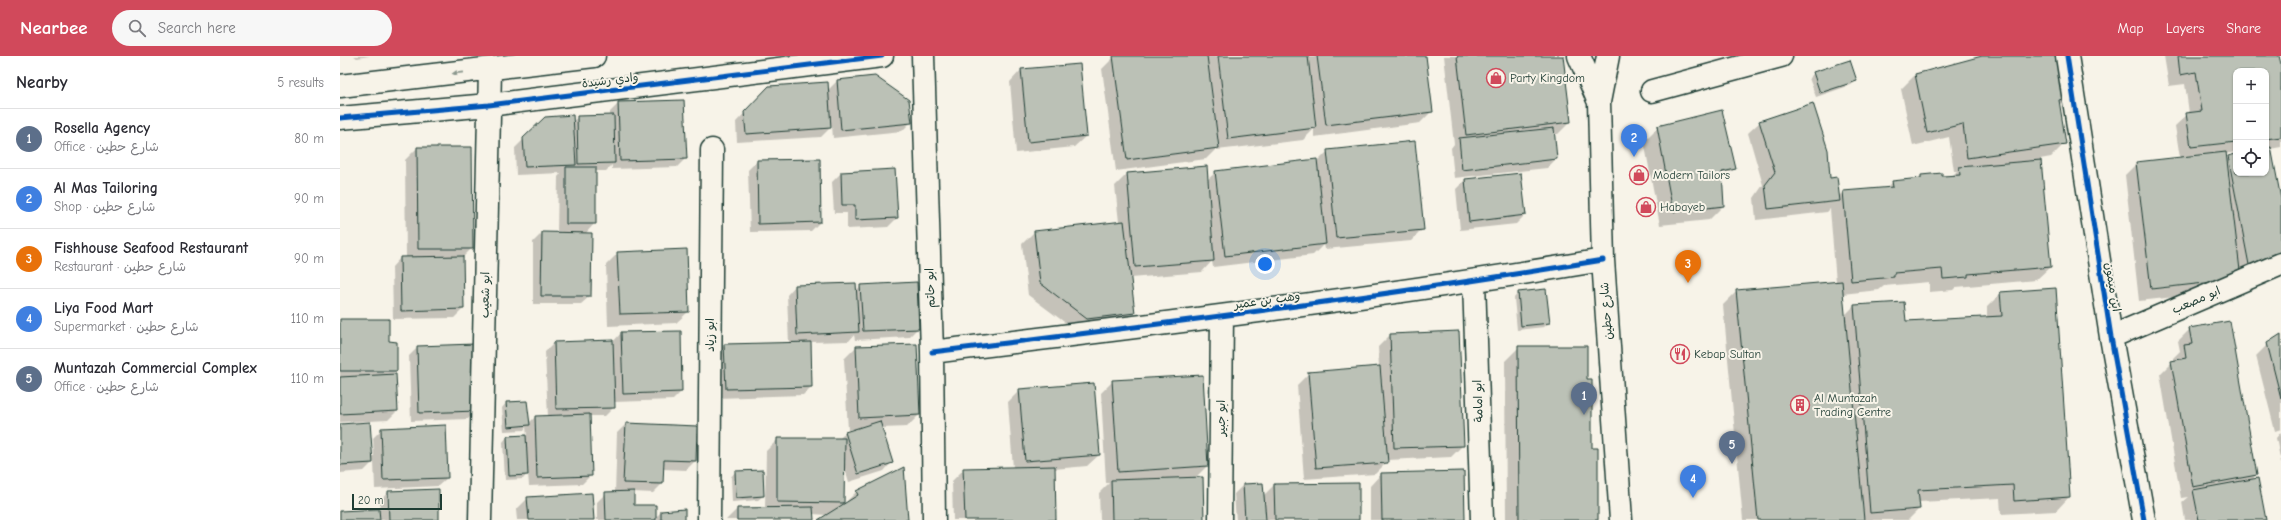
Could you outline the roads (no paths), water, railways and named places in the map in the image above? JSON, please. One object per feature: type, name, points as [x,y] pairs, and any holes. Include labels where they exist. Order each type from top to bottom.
[{"type":"street","points":[[340,86],[490,70],[594,56]]},
{"type":"street","name":"وادي رشيدة","points":[[340,118],[489,105],[801,61],[882,56]]},
{"type":"street","name":"ابو حاتم","points":[[923,56],[932,352],[934,520]]},
{"type":"street","name":"شارع حطين","points":[[1579,56],[1599,102]]},
{"type":"street","name":"شارع حطين","points":[[1608,56],[1599,102],[1603,260],[1621,520]]},
{"type":"street","points":[[1652,91],[1781,56]]},
{"type":"street","name":"ابن ميمون","points":[[2067,56],[2111,337],[2144,520]]},
{"type":"street","name":"ابو شعيب","points":[[480,520],[490,70]]},
{"type":"street","name":"ابو زياد","points":[[709,520],[712,150]]},
{"type":"street","name":"وهب بن عمير","points":[[932,352],[1222,316],[1474,282],[1603,260]]},
{"type":"street","name":"ابو مصعب","points":[[2111,337],[2281,264]]},
{"type":"street","name":"ابو امامة","points":[[1474,282],[1482,520]]},
{"type":"street","name":"ابو جبير","points":[[1220,520],[1222,316]]},
{"type":"place","name":"Party Kingdom","points":[[1496,78]]},
{"type":"place","name":"Al Mas Tailoring","points":[[1634,157]]},
{"type":"place","name":"Modern Tailors","points":[[1639,175]]},
{"type":"place","name":"Habayeb","points":[[1646,207]]},
{"type":"place","name":"Fishhouse Seafood Restaurant","points":[[1688,283]]},
{"type":"place","name":"Kebap Sultan","points":[[1680,354]]},
{"type":"place","name":"Al Muntazah Trading Centre","points":[[1800,405]]},
{"type":"place","name":"Rosella Agency","points":[[1584,415]]},
{"type":"place","name":"Muntazah Commercial Complex","points":[[1732,464]]},
{"type":"place","name":"Liya Food Mart","points":[[1693,498]]}]
